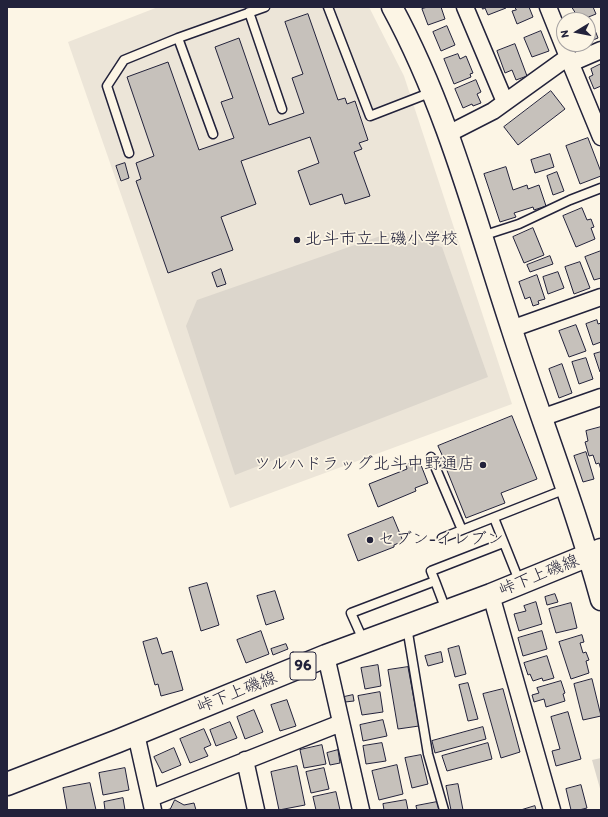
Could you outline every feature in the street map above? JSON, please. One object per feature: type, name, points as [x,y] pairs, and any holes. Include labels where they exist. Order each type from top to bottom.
[{"type":"main road","name":"峠下上磯線","points":[[7,784],[136,734],[326,656],[491,595],[595,553]]},
{"type":"street","points":[[392,7],[413,48],[448,134],[541,418],[566,489],[595,553],[601,600]]},
{"type":"street","points":[[465,7],[505,102]]},
{"type":"street","points":[[548,7],[601,137]]},
{"type":"street","points":[[448,134],[493,111],[570,60],[601,50]]},
{"type":"street","points":[[511,329],[601,297]]},
{"type":"street","points":[[541,418],[601,397]]},
{"type":"street","points":[[491,595],[552,810]]},
{"type":"street","points":[[326,656],[361,810]]},
{"type":"street","points":[[136,734],[152,804],[245,760],[341,723]]},
{"type":"street","points":[[245,760],[256,810]]},
{"type":"lane","points":[[129,153],[107,86],[124,60],[178,38],[265,7]]},
{"type":"lane","points":[[328,7],[370,116],[432,92]]},
{"type":"lane","points":[[249,12],[282,109]]},
{"type":"lane","points":[[178,38],[213,134]]},
{"type":"lane","points":[[482,236],[519,224],[570,200],[601,188]]},
{"type":"lane","points":[[431,457],[462,530]]},
{"type":"lane","points":[[442,538],[566,489]]},
{"type":"lane","points":[[494,518],[520,583]]},
{"type":"lane","points":[[447,611],[431,571],[503,543]]},
{"type":"lane","points":[[364,643],[351,613],[435,581]]},
{"type":"lane","points":[[407,627],[428,754],[444,810]]},
{"type":"shaded area","name":"北斗市立上磯小学校","points":[[158,7],[369,7],[404,76],[512,404],[230,508],[68,42]]},
{"type":"shaded area","points":[[392,232],[442,247],[488,377],[235,475],[186,326],[197,300]]},
{"type":"shaded area","points":[[601,758],[601,792],[592,760]]},
{"type":"building","points":[[428,7],[441,7],[445,19],[428,25],[422,9]]},
{"type":"building","points":[[482,7],[506,8],[488,15],[485,8],[483,9]]},
{"type":"building","points":[[515,7],[529,7],[533,17],[517,24],[512,11],[516,10]]},
{"type":"building","points":[[572,7],[593,7],[595,12],[574,12]]},
{"type":"building","points":[[308,14],[338,100],[345,98],[347,104],[355,101],[368,140],[359,143],[362,149],[354,152],[370,196],[345,204],[342,194],[310,205],[298,171],[319,163],[310,137],[241,161],[256,204],[221,217],[233,250],[168,273],[136,181],[141,179],[136,163],[154,156],[127,77],[168,62],[199,150],[234,138],[221,102],[233,98],[215,47],[239,38],[269,125],[304,113],[292,78],[303,74],[285,22]]},
{"type":"building","points":[[447,26],[455,45],[441,51],[433,32]]},
{"type":"building","points":[[541,31],[549,51],[532,57],[524,38]]},
{"type":"building","points":[[515,44],[527,76],[516,80],[512,70],[505,73],[497,51]]},
{"type":"building","points":[[458,54],[460,59],[466,56],[473,73],[470,74],[471,77],[454,84],[444,59]]},
{"type":"building","points":[[601,64],[601,86],[594,89],[589,77],[593,75],[591,69]]},
{"type":"building","points":[[476,80],[481,92],[477,94],[481,103],[473,106],[472,104],[463,108],[455,89]]},
{"type":"building","points":[[551,91],[565,109],[518,145],[504,127]]},
{"type":"building","points":[[588,138],[601,172],[601,176],[580,184],[566,146]]},
{"type":"building","points":[[550,154],[554,167],[535,173],[531,160]]},
{"type":"building","points":[[125,163],[129,178],[121,181],[116,166]]},
{"type":"building","points":[[506,167],[513,190],[527,185],[528,189],[539,185],[546,206],[534,210],[533,207],[514,213],[516,217],[500,222],[484,174]]},
{"type":"building","points":[[557,172],[564,191],[553,195],[547,176]]},
{"type":"building","points":[[582,208],[587,220],[591,219],[594,227],[591,228],[595,239],[576,247],[563,216]]},
{"type":"building","points":[[533,228],[544,255],[524,263],[513,237]]},
{"type":"building","points":[[601,251],[601,278],[594,280],[585,257]]},
{"type":"building","points":[[550,256],[553,264],[530,272],[527,265]]},
{"type":"building","points":[[580,262],[590,288],[574,294],[565,267]]},
{"type":"building","points":[[221,269],[226,284],[217,287],[212,273]]},
{"type":"building","points":[[558,272],[564,288],[548,294],[543,277]]},
{"type":"building","points":[[537,275],[545,299],[538,301],[539,304],[533,306],[530,297],[525,299],[519,282]]},
{"type":"building","points":[[597,320],[598,324],[601,323],[601,342],[593,345],[586,324]]},
{"type":"building","points":[[576,325],[586,351],[569,357],[559,331]]},
{"type":"building","points":[[601,352],[601,371],[600,372],[594,354]]},
{"type":"building","points":[[586,358],[593,379],[579,384],[572,362]]},
{"type":"building","points":[[562,364],[572,393],[559,398],[549,369]]},
{"type":"building","points":[[512,416],[537,479],[501,493],[505,503],[466,518],[446,468],[442,469],[438,459],[443,457],[438,446]]},
{"type":"building","points":[[601,427],[601,470],[599,463],[596,464],[593,455],[589,456],[585,442],[588,441],[586,431]]},
{"type":"building","points":[[586,452],[594,479],[583,482],[574,456]]},
{"type":"building","points":[[419,460],[428,483],[415,488],[416,491],[378,507],[369,484],[407,469],[406,465]]},
{"type":"building","points":[[393,517],[403,541],[394,545],[394,547],[358,561],[348,535]]},
{"type":"building","points":[[207,583],[219,625],[201,631],[189,588]]},
{"type":"building","points":[[275,591],[284,619],[266,625],[257,596]]},
{"type":"building","points":[[555,594],[558,602],[547,605],[545,597]]},
{"type":"building","points":[[536,602],[542,624],[519,631],[514,614],[526,611],[524,606]]},
{"type":"building","points":[[571,603],[577,628],[556,633],[549,609]]},
{"type":"building","points":[[261,631],[269,654],[246,663],[237,640]]},
{"type":"building","points":[[542,631],[547,649],[523,656],[518,638]]},
{"type":"building","points":[[582,635],[584,642],[580,643],[583,653],[586,652],[589,660],[586,661],[589,673],[571,679],[559,642]]},
{"type":"building","points":[[157,638],[162,654],[172,651],[183,690],[161,696],[158,684],[155,685],[143,642]]},
{"type":"building","points":[[286,644],[288,649],[273,655],[271,649]]},
{"type":"building","points":[[459,646],[466,674],[455,677],[448,649]]},
{"type":"building","points":[[441,652],[443,662],[428,666],[425,656]]},
{"type":"building","points":[[547,656],[554,678],[543,681],[542,678],[533,681],[530,674],[528,675],[524,663]]},
{"type":"building","points":[[378,665],[381,686],[365,689],[361,668]]},
{"type":"building","points":[[408,667],[419,726],[398,729],[388,670]]},
{"type":"building","points":[[592,679],[601,716],[583,720],[574,684]]},
{"type":"building","points":[[561,681],[565,693],[563,694],[565,701],[546,707],[544,699],[534,702],[532,695],[539,693],[537,688]]},
{"type":"building","points":[[468,683],[478,719],[468,721],[459,685]]},
{"type":"building","points":[[503,689],[520,752],[501,758],[483,694]]},
{"type":"building","points":[[380,692],[383,712],[362,715],[358,696]]},
{"type":"building","points":[[353,695],[354,701],[345,702],[344,697]]},
{"type":"building","points":[[287,700],[296,726],[280,731],[271,705]]},
{"type":"building","points":[[254,710],[263,732],[245,739],[237,717]]},
{"type":"building","points":[[568,712],[581,759],[556,766],[552,751],[560,749],[551,717]]},
{"type":"building","points":[[383,720],[387,736],[363,741],[360,725]]},
{"type":"building","points":[[230,722],[237,738],[216,746],[210,730]]},
{"type":"building","points":[[483,727],[486,739],[435,753],[432,741]]},
{"type":"building","points":[[204,729],[211,745],[204,748],[208,756],[190,763],[180,739]]},
{"type":"building","points":[[382,743],[386,761],[366,764],[363,746]]},
{"type":"building","points":[[488,743],[492,759],[447,771],[442,756]]},
{"type":"building","points":[[322,745],[326,764],[304,768],[300,750]]},
{"type":"building","points":[[174,748],[181,765],[162,773],[154,757]]},
{"type":"building","points":[[338,750],[340,763],[330,765],[327,753]]},
{"type":"building","points":[[421,755],[428,784],[412,788],[405,758]]},
{"type":"building","points":[[397,765],[403,794],[379,800],[372,771]]},
{"type":"building","points":[[297,766],[305,805],[279,810],[271,772]]},
{"type":"building","points":[[125,768],[129,790],[103,795],[99,773]]},
{"type":"building","points":[[324,768],[329,789],[311,793],[306,772]]},
{"type":"building","points":[[90,783],[96,810],[67,810],[63,788]]},
{"type":"building","points":[[458,784],[463,810],[451,810],[446,786]]},
{"type":"building","points":[[581,785],[587,808],[571,810],[566,789]]},
{"type":"building","points":[[336,792],[340,810],[316,810],[313,797]]},
{"type":"building","points":[[123,798],[125,810],[105,810],[104,802]]},
{"type":"building","points":[[175,800],[184,805],[194,803],[196,810],[166,810],[170,809]]},
{"type":"building","points":[[406,800],[408,810],[384,810],[383,804]]},
{"type":"building","points":[[437,802],[439,810],[417,810],[416,806]]},
{"type":"building","points":[[535,806],[536,810],[521,810]]},
{"type":"place","name":"北斗市立上磯小学校","points":[[297,240]]},
{"type":"place","name":"ツルハドラッグ北斗中野通店","points":[[483,465]]},
{"type":"place","name":"セブン-イレブン","points":[[370,540]]}]
